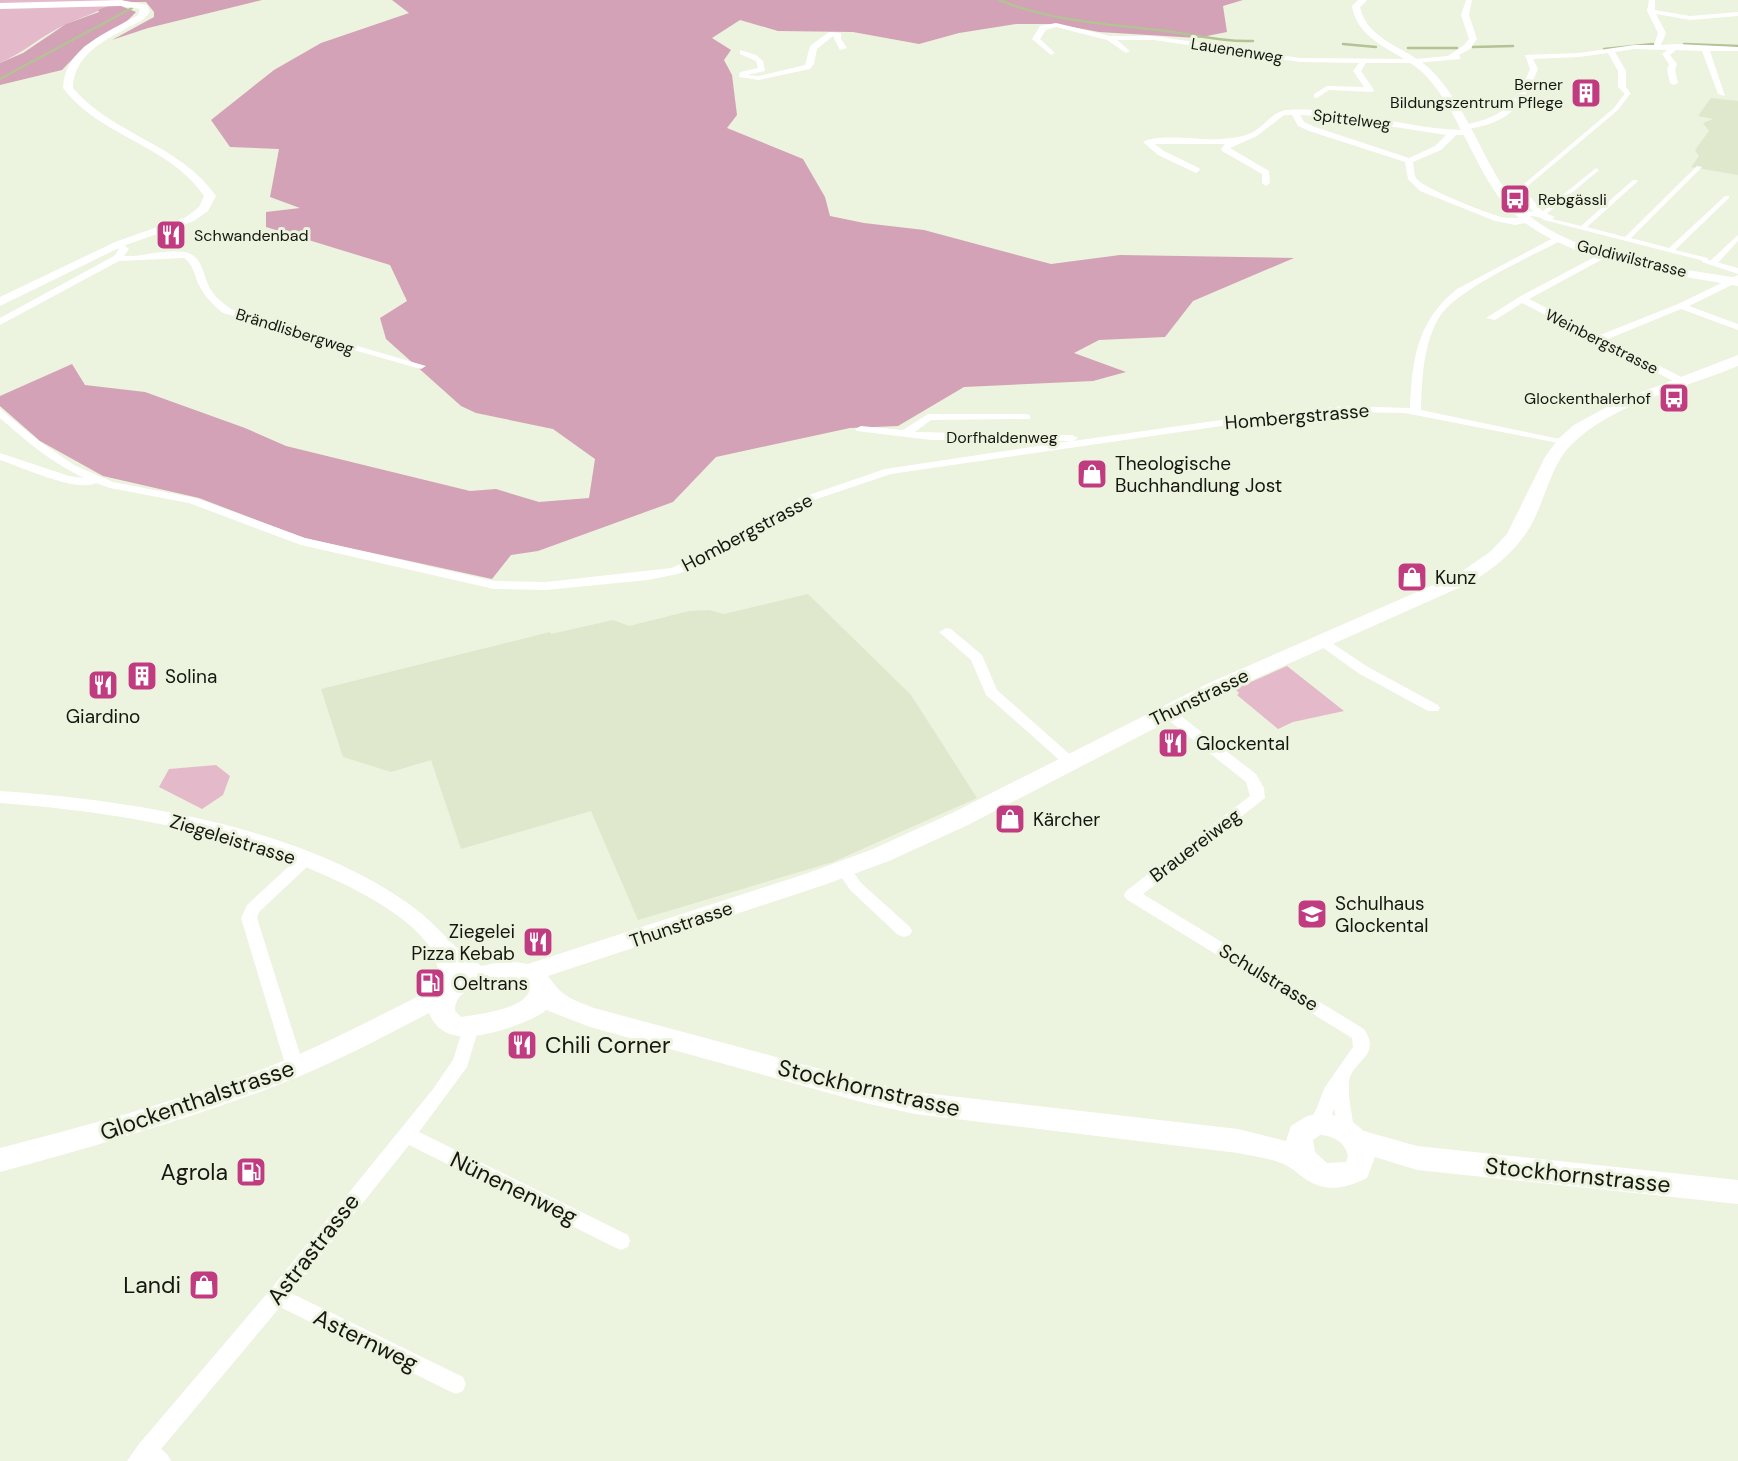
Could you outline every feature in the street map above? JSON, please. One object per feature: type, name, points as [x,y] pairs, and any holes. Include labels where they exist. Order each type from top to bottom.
[{"type":"main road","name":"Thunstrasse","points":[[526,1011],[537,1004],[538,985],[595,953],[844,869],[960,819],[1247,673],[1449,586],[1498,555],[1524,524],[1546,467],[1564,443],[1595,419],[1738,360]]},
{"type":"main road","points":[[526,1011],[471,1027],[457,1026],[448,999],[482,977],[538,985]]},
{"type":"main road","name":"Stockhornstrasse","points":[[538,985],[555,1003],[590,1017],[915,1103],[1238,1141],[1285,1152],[1307,1140]]},
{"type":"main road","name":"Glockenthalstrasse","points":[[0,1160],[107,1132],[219,1096],[295,1067],[388,1025],[435,1017],[448,999]]},
{"type":"main road","name":"Stockhornstrasse","points":[[526,1011],[590,1017]]},
{"type":"main road","points":[[1332,1124],[1354,1145],[1349,1175],[1330,1177],[1311,1168],[1307,1140],[1332,1124]]},
{"type":"main road","name":"Stockhornstrasse","points":[[1354,1145],[1417,1158],[1738,1192]]},
{"type":"street","name":"Goldiwilstrasse","points":[[1363,0],[1356,6],[1355,13],[1362,23],[1372,35],[1415,61],[1446,95],[1461,132],[1499,188],[1524,217],[1559,238],[1606,254],[1736,278]]},
{"type":"street","name":"Lauenenweg","points":[[1051,53],[1036,39],[1048,25],[1110,38],[1165,39],[1300,60],[1415,61],[1455,57],[1473,39],[1465,15],[1469,0]]},
{"type":"street","points":[[1652,0],[1651,11],[1662,33],[1656,41],[1657,46]]},
{"type":"street","points":[[0,6],[121,3],[145,9],[141,17],[85,51],[68,75],[68,88],[83,105],[185,169],[202,184],[210,196],[204,209],[190,219],[119,244],[0,302]]},
{"type":"street","points":[[1651,11],[1690,18],[1738,14]]},
{"type":"street","points":[[743,52],[760,59],[762,69],[743,74],[743,77],[754,79],[807,67],[813,48],[832,34],[838,35],[837,39],[843,48]]},
{"type":"street","name":"Lauenenweg","points":[[1110,38],[1126,51]]},
{"type":"street","points":[[1295,112],[1301,124],[1312,129],[1409,161],[1443,145],[1461,132],[1496,121],[1513,110],[1526,91],[1534,69],[1528,57],[1657,46],[1738,49]]},
{"type":"street","points":[[1674,83],[1671,69],[1673,64],[1666,54],[1677,46]]},
{"type":"street","points":[[1704,48],[1722,94]]},
{"type":"street","points":[[1520,190],[1616,109],[1627,94],[1622,87],[1622,71],[1610,50]]},
{"type":"street","points":[[1317,96],[1327,88],[1370,90],[1357,71],[1364,61]]},
{"type":"street","name":"Spittelweg","points":[[1266,183],[1266,173],[1225,149],[1228,145],[1266,129],[1276,114],[1321,113],[1461,132]]},
{"type":"street","points":[[1196,170],[1161,153],[1147,142],[1247,138]]},
{"type":"street","points":[[1409,161],[1412,179],[1423,189],[1498,219],[1515,222],[1524,217],[1545,216]]},
{"type":"street","points":[[1626,239],[1699,167]]},
{"type":"street","points":[[1545,216],[1596,170]]},
{"type":"street","points":[[1583,227],[1635,180]]},
{"type":"street","points":[[1499,188],[1520,190],[1546,219],[1709,261],[1736,278]]},
{"type":"street","points":[[1670,251],[1727,197]]},
{"type":"street","points":[[1709,261],[1738,237]]},
{"type":"street","points":[[1415,411],[1421,346],[1447,302],[1467,287],[1559,238]]},
{"type":"street","points":[[0,322],[117,258],[124,248],[119,244]]},
{"type":"street","points":[[1491,318],[1606,254]]},
{"type":"street","name":"Brändlisbergweg","points":[[117,258],[186,255],[197,262],[201,285],[212,300],[228,310],[421,366]]},
{"type":"street","points":[[1600,339],[1681,306],[1736,278]]},
{"type":"street","name":"Weinbergstrasse","points":[[1522,299],[1683,382]]},
{"type":"street","points":[[1681,306],[1738,327]]},
{"type":"street","name":"Hombergstrasse","points":[[0,412],[35,443],[70,467],[110,485],[192,500],[301,541],[494,585],[546,586],[636,578],[674,570],[696,562],[804,500],[889,471],[1294,413],[1370,408],[1415,411],[1564,443]]},
{"type":"street","name":"Dorfhaldenweg","points":[[905,434],[928,417],[1026,417]]},
{"type":"street","name":"Dorfhaldenweg","points":[[861,429],[931,437],[1085,438],[1098,441]]},
{"type":"street","points":[[0,456],[67,479],[110,485]]},
{"type":"street","points":[[946,632],[977,658],[991,692],[1070,762]]},
{"type":"street","points":[[1323,641],[1363,670],[1433,708]]},
{"type":"street","name":"Brauereiweg","points":[[1132,895],[1258,798],[1259,793],[1251,778],[1167,713]]},
{"type":"street","name":"Ziegeleistrasse","points":[[0,797],[76,804],[164,818],[211,830],[304,861],[342,876],[390,901],[423,926],[440,946],[472,973],[482,977]]},
{"type":"street","points":[[295,1067],[249,918],[253,909],[304,861]]},
{"type":"street","points":[[844,869],[855,886],[904,931]]},
{"type":"street","name":"Schulstrasse","points":[[1132,895],[1354,1030],[1363,1044],[1331,1092],[1323,1115],[1307,1140]]},
{"type":"street","name":"Ziegeleistrasse","points":[[440,946],[448,999]]},
{"type":"street","name":"Astrastrasse","points":[[148,1458],[359,1190],[407,1135],[461,1062],[471,1027]]},
{"type":"street","points":[[1340,1079],[1354,1145]]},
{"type":"street","name":"Nünenenweg","points":[[407,1135],[621,1241]]},
{"type":"street","name":"Asternweg","points":[[277,1296],[456,1384]]},
{"type":"shaded area","points":[[0,0],[117,0],[58,28],[0,63]]},
{"type":"shaded area","points":[[262,0],[148,28],[112,40],[154,17],[154,12],[146,2],[115,2]]},
{"type":"shaded area","points":[[392,0],[1243,0],[1223,6],[1227,32],[1197,38],[1099,32],[1056,24],[1016,24],[959,33],[919,44],[853,32],[778,31],[740,20],[712,38],[731,50],[724,60],[732,75],[737,115],[727,128],[803,159],[825,197],[830,216],[924,230],[1051,264],[1120,255],[1294,258],[1193,301],[1165,337],[1099,340],[1074,353],[1126,372],[1093,381],[964,387],[898,426],[850,428],[716,457],[673,502],[538,551],[511,555],[492,579],[304,538],[199,498],[103,476],[40,441],[0,406],[0,396],[72,364],[85,385],[145,392],[245,428],[286,446],[470,491],[496,489],[539,502],[589,498],[595,459],[553,429],[476,413],[461,406],[386,339],[380,318],[407,301],[390,265],[266,227],[266,212],[300,208],[270,197],[279,149],[230,147],[211,120],[274,70],[321,43],[409,13]]},
{"type":"shaded area","points":[[108,6],[121,6],[136,12],[124,24],[85,46],[62,70],[0,85],[0,63],[23,53],[66,24]]},
{"type":"shaded area","points":[[1711,98],[1738,101],[1738,175],[1691,167],[1699,156],[1695,150],[1709,131],[1703,123],[1713,119],[1698,116]]},
{"type":"shaded area","points":[[808,594],[911,695],[977,798],[833,862],[638,920],[591,811],[461,849],[431,760],[391,772],[343,757],[321,689],[550,632],[551,634],[613,620],[629,626],[689,611],[709,610],[724,614]]},
{"type":"shaded area","points":[[1287,666],[1344,711],[1293,722],[1278,729],[1237,695],[1239,693],[1235,689]]},
{"type":"shaded area","points":[[216,765],[230,776],[223,795],[202,809],[159,787],[169,769]]},
{"type":"waterway","points":[[999,0],[1063,18],[1223,40],[1253,41]]},
{"type":"waterway","points":[[0,79],[132,8]]},
{"type":"waterway","points":[[1343,44],[1376,47]]},
{"type":"waterway","points":[[1604,49],[1653,44]]},
{"type":"waterway","points":[[1684,44],[1738,46]]},
{"type":"waterway","points":[[1473,47],[1513,46]]},
{"type":"waterway","points":[[1408,48],[1457,48]]},
{"type":"place","name":"Berner Bildungszentrum Pflege","points":[[1586,93]]},
{"type":"place","name":"Rebgässli","points":[[1515,199]]},
{"type":"place","name":"Schwandenbad","points":[[171,235]]},
{"type":"place","name":"Glockenthalerhof","points":[[1674,398]]},
{"type":"place","name":"Theologische Buchhandlung Jost","points":[[1092,474]]},
{"type":"place","name":"Kunz","points":[[1412,577]]},
{"type":"place","name":"Solina","points":[[142,676]]},
{"type":"place","name":"Giardino","points":[[103,685]]},
{"type":"place","name":"Glockental","points":[[1173,743]]},
{"type":"place","name":"Kärcher","points":[[1010,819]]},
{"type":"place","name":"Schulhaus Glockental","points":[[1312,914]]},
{"type":"place","name":"Ziegelei Pizza Kebab","points":[[538,942]]},
{"type":"place","name":"Oeltrans","points":[[430,983]]},
{"type":"place","name":"Chili Corner","points":[[522,1045]]},
{"type":"place","name":"Agrola","points":[[251,1172]]},
{"type":"place","name":"Landi","points":[[204,1285]]}]
